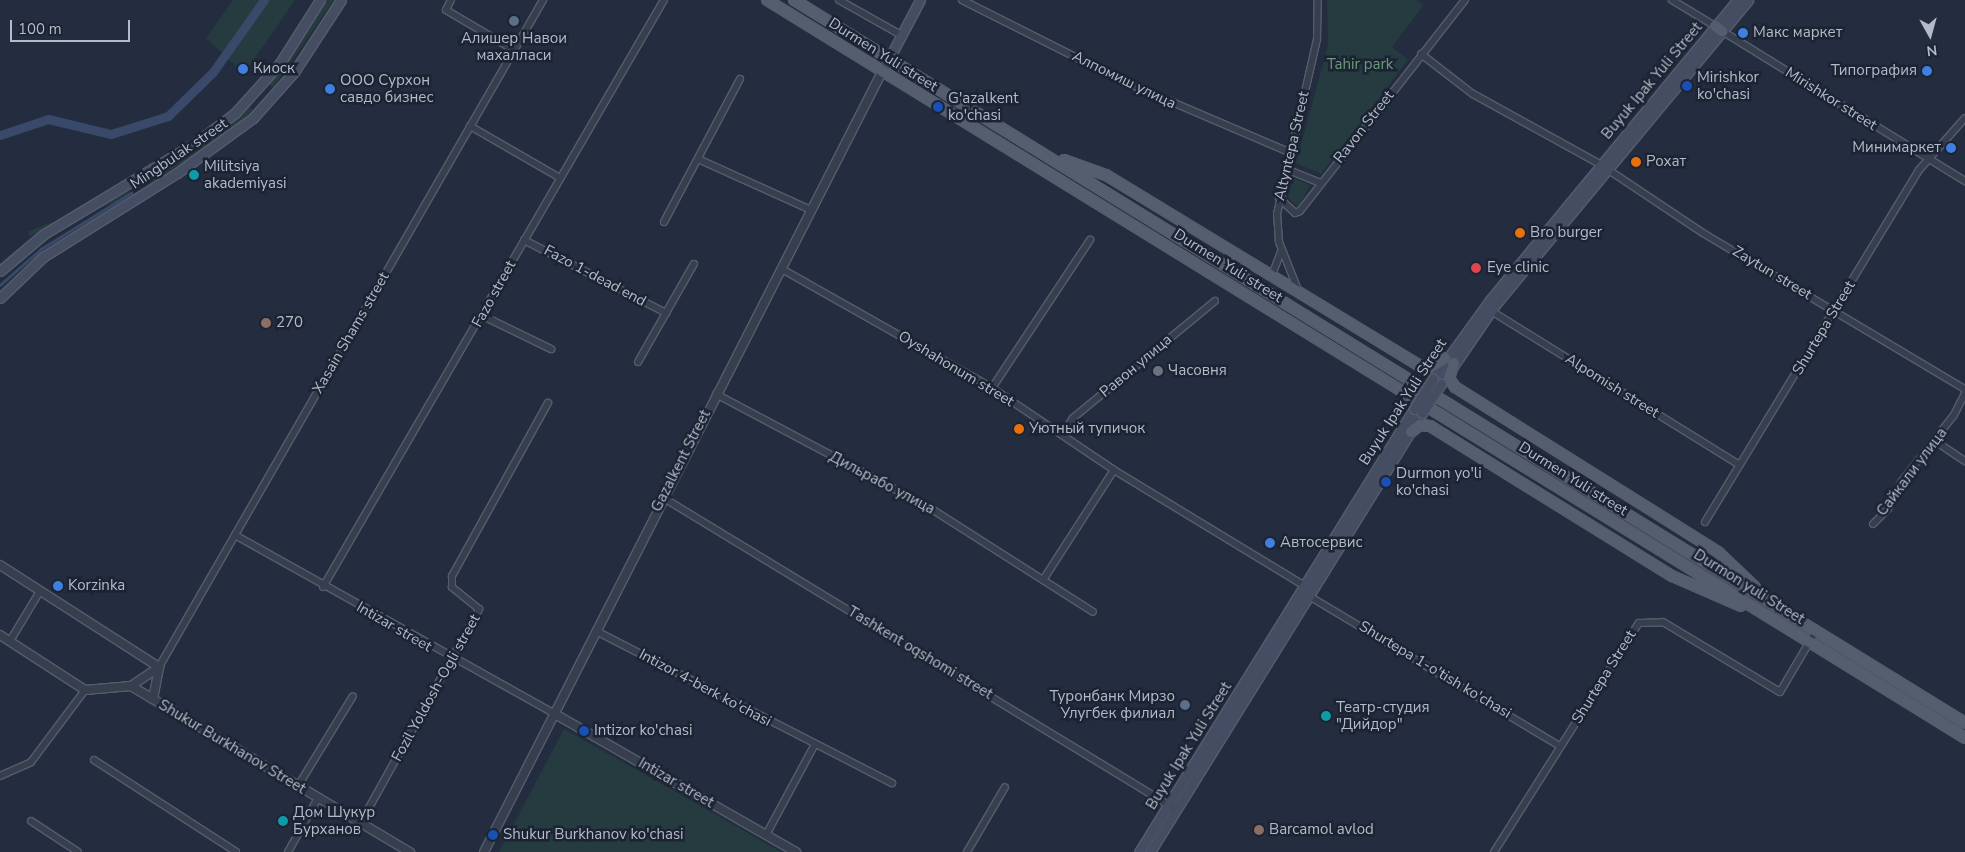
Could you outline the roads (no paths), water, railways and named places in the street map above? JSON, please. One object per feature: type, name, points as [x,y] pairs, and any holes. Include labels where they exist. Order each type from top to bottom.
[{"type":"main road","name":"Mingbulak street","points":[[0,271],[40,237],[138,179],[209,133],[255,93],[320,0]]},
{"type":"main road","name":"Mingbulak street","points":[[0,298],[43,257],[146,193],[228,138],[267,104],[341,0]]},
{"type":"main road","name":"Durmen Yuli street","points":[[767,0],[882,72]]},
{"type":"main road","name":"Durmen Yuli street","points":[[794,0],[1045,154]]},
{"type":"main road","points":[[882,72],[920,0]]},
{"type":"main road","name":"Buyuk Ipak Yuli Street","points":[[1719,28],[1737,0]]},
{"type":"main road","name":"Buyuk Ipak Yuli Street","points":[[1139,852],[1172,807],[1418,411],[1450,361],[1487,309],[1719,28],[1748,0]]},
{"type":"main road","name":"Durmon yuli Street","points":[[882,72],[1810,642]]},
{"type":"main road","points":[[255,93],[267,104]]},
{"type":"main road","points":[[1045,154],[1106,175],[1298,290],[1418,365],[1431,367],[1450,361],[1450,378],[1455,387],[1718,552],[1774,605]]},
{"type":"main road","name":"Durmon yuli Street","points":[[1045,154],[1816,631]]},
{"type":"main road","points":[[138,179],[146,193]]},
{"type":"main road","name":"Buyuk Ipak Yuli Street","points":[[1307,591],[1411,432],[1418,411]]},
{"type":"main road","points":[[1411,432],[1420,425],[1430,426],[1672,576],[1768,616]]},
{"type":"main road","points":[[1816,631],[1965,723]]},
{"type":"main road","points":[[1810,642],[1965,738]]},
{"type":"main road","name":"Buyuk Ipak Yuli Street","points":[[1150,852],[1172,807]]},
{"type":"street","points":[[451,0],[446,10],[514,50]]},
{"type":"street","name":"Xasain Shams street","points":[[159,667],[543,0]]},
{"type":"street","name":"Fazo street","points":[[323,586],[483,316],[524,240],[664,0]]},
{"type":"street","points":[[839,0],[901,35]]},
{"type":"street","name":"Алпомиш улица","points":[[962,0],[1123,81],[1290,152]]},
{"type":"street","name":"Altyntepa Street","points":[[1298,290],[1281,248],[1279,198],[1317,39],[1318,0]]},
{"type":"street","name":"Ravon Street","points":[[1279,198],[1298,213],[1465,0]]},
{"type":"street","name":"Mirishkor street","points":[[1672,0],[1965,181]]},
{"type":"street","name":"Zaytun street","points":[[1422,54],[1473,94],[1604,166],[1965,390]]},
{"type":"street","name":"Gazalkent Street","points":[[484,852],[555,714],[662,497],[782,269],[882,72]]},
{"type":"street","points":[[664,222],[740,79]]},
{"type":"street","name":"Shurtepa Street","points":[[1706,522],[1928,159],[1965,118]]},
{"type":"street","points":[[470,126],[560,178]]},
{"type":"street","points":[[698,159],[811,210]]},
{"type":"street","points":[[1286,169],[1320,184]]},
{"type":"street","name":"Fazo 1-dead end","points":[[524,240],[666,313]]},
{"type":"street","points":[[992,388],[1090,240]]},
{"type":"street","points":[[1272,275],[1281,248]]},
{"type":"street","points":[[638,362],[694,264]]},
{"type":"street","name":"Oyshahonum street","points":[[782,269],[992,388],[1114,470],[1307,591]]},
{"type":"street","name":"Равон улица","points":[[1062,435],[1073,418],[1215,300]]},
{"type":"street","name":"Alpomish street","points":[[1487,309],[1740,465]]},
{"type":"street","points":[[483,316],[551,349]]},
{"type":"street","name":"Сайкали улица","points":[[1873,524],[1936,441],[1965,393]]},
{"type":"street","name":"Дильрабо улица","points":[[716,394],[930,508],[1093,612]]},
{"type":"street","name":"Fozil Yoldosh-Ogli street","points":[[360,824],[479,609],[452,587],[452,576],[548,404]]},
{"type":"street","points":[[1936,441],[1965,461]]},
{"type":"street","points":[[1043,580],[1114,470]]},
{"type":"street","name":"Tаshkent oqshomi street","points":[[662,497],[1172,807]]},
{"type":"street","name":"Intizar street","points":[[235,535],[451,659],[555,714]]},
{"type":"street","points":[[0,565],[159,667]]},
{"type":"street","points":[[10,641],[40,591]]},
{"type":"street","name":"Shurtepa 1-o'tish ko'chasi","points":[[1307,591],[1560,746]]},
{"type":"street","name":"Shurtepa Street","points":[[1494,852],[1631,630],[1643,621],[1663,622],[1780,692],[1816,631]]},
{"type":"street","name":"Intizor 4-berk ko'chasi","points":[[596,631],[814,746],[892,783]]},
{"type":"street","points":[[0,635],[85,690],[130,686],[159,667]]},
{"type":"street","points":[[153,699],[159,667]]},
{"type":"street","name":"Shukur Burkhanov Street","points":[[130,686],[410,852]]},
{"type":"street","points":[[0,776],[31,762],[85,690]]},
{"type":"street","points":[[298,786],[353,696]]},
{"type":"street","name":"Intizаr street","points":[[555,714],[796,852]]},
{"type":"street","points":[[766,834],[814,746]]},
{"type":"street","points":[[94,760],[236,852]]},
{"type":"street","points":[[967,852],[1005,787]]},
{"type":"street","points":[[288,852],[318,798]]},
{"type":"street","points":[[31,820],[78,852]]},
{"type":"waterway","points":[[0,135],[48,119],[111,134],[168,116],[213,72],[264,0]]},
{"type":"waterway","points":[[0,285],[41,249],[131,193]]},
{"type":"place","name":"Алишер Навои махалласи","points":[[514,21]]},
{"type":"place","name":"Макс маркет","points":[[1743,33]]},
{"type":"place","name":"Киоск","points":[[243,69]]},
{"type":"place","name":"Типография","points":[[1927,71]]},
{"type":"place","name":"Mirishkor ko'chasi","points":[[1687,86]]},
{"type":"place","name":"ООО Сурхон савдо бизнес","points":[[330,89]]},
{"type":"place","name":"G'azalkent ko'chasi","points":[[938,107]]},
{"type":"place","name":"Минимаркет","points":[[1951,148]]},
{"type":"place","name":"Рохат","points":[[1636,162]]},
{"type":"place","name":"Militsiya akademiyasi","points":[[194,175]]},
{"type":"place","name":"Bro burger","points":[[1520,233]]},
{"type":"place","name":"Eye clinic","points":[[1476,268]]},
{"type":"place","name":"270","points":[[266,323]]},
{"type":"place","name":"Часовня","points":[[1158,371]]},
{"type":"place","name":"Уютный тупичок","points":[[1019,429]]},
{"type":"place","name":"Durmon yo'li ko'chasi","points":[[1386,482]]},
{"type":"place","name":"Автосервис","points":[[1270,543]]},
{"type":"place","name":"Korzinka","points":[[58,586]]},
{"type":"place","name":"Туронбанк Мирзо Улугбек филиал","points":[[1185,705]]},
{"type":"place","name":"Театр-студия \"Дийдор\"","points":[[1326,716]]},
{"type":"place","name":"Intizor ko'chasi","points":[[584,731]]},
{"type":"place","name":"Дом Шукур Бурханов","points":[[283,821]]},
{"type":"place","name":"Barcamol avlod","points":[[1259,830]]},
{"type":"place","name":"Shukur Burkhanov ko'chasi","points":[[493,835]]},
{"type":"park label","name":"Tahir park","points":[[1360,65]]}]
